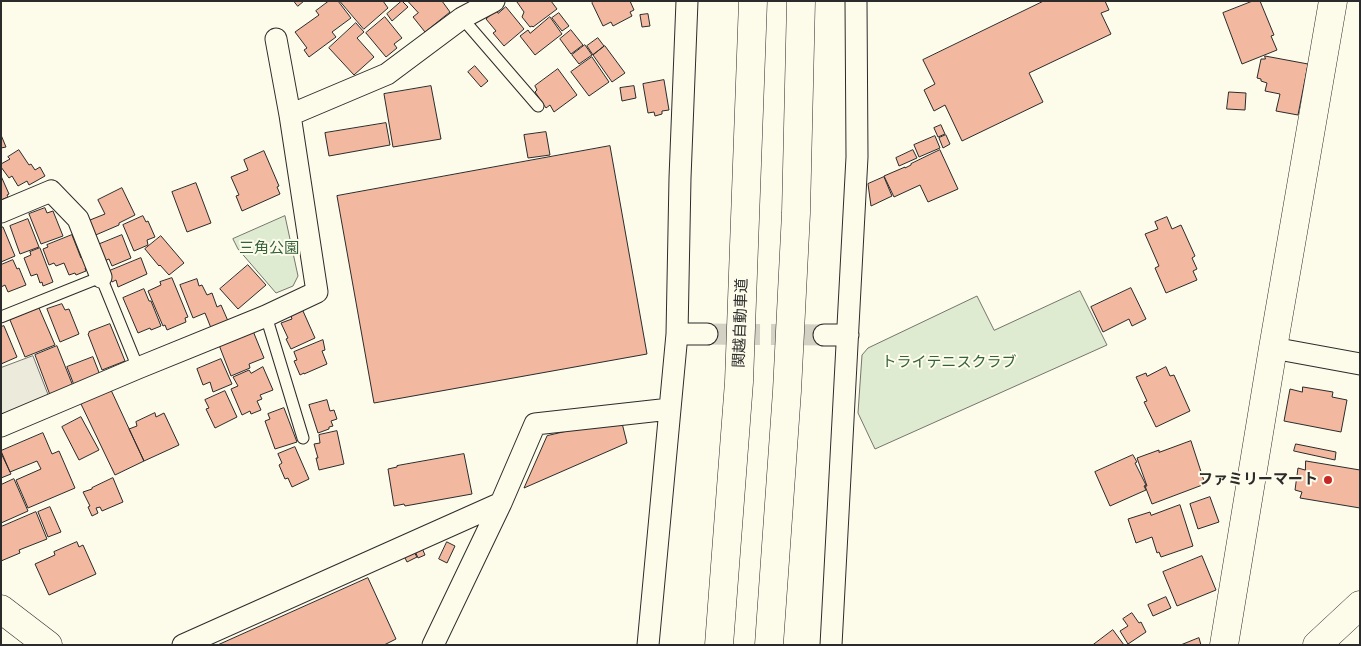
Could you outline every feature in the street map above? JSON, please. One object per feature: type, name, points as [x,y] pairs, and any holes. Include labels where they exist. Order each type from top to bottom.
[{"type":"main road","name":"関越自動車道","points":[[719,645],[739,382],[753,1]]},
{"type":"main road","points":[[769,645],[787,391],[796,213],[802,1]]},
{"type":"main road","points":[[1224,645],[1333,1]]},
{"type":"main road","points":[[1,609],[48,645]]},
{"type":"main road","points":[[1317,645],[1357,611]]},
{"type":"street","points":[[290,115],[387,74],[461,12],[494,1]]},
{"type":"street","points":[[648,645],[677,334],[680,178],[687,1]]},
{"type":"street","points":[[831,645],[857,157],[856,1]]},
{"type":"street","points":[[1,426],[266,316],[317,292],[290,115],[276,39]]},
{"type":"street","points":[[1,212],[51,191],[78,219],[101,277]]},
{"type":"street","points":[[677,334],[707,334]]},
{"type":"street","points":[[824,334],[848,335]]},
{"type":"street","points":[[1273,348],[1360,364]]},
{"type":"street","points":[[433,645],[501,503],[535,424],[670,409]]},
{"type":"street","points":[[183,645],[501,503]]},
{"type":"lane","points":[[461,12],[538,106]]},
{"type":"lane","points":[[1,317],[101,277],[138,368]]},
{"type":"lane","points":[[266,316],[303,438]]},
{"type":"green space","name":"三角公園","points":[[285,216],[298,276],[293,286],[276,293],[238,249],[233,239]]},
{"type":"green space","name":"トライテニスクラブ","points":[[1080,291],[1107,345],[875,449],[858,413],[862,355],[868,348],[977,296],[994,330]]},
{"type":"shaded area","points":[[33,356],[49,397],[1,416],[1,368]]},
{"type":"building","points":[[294,1],[304,1],[298,6]]},
{"type":"building","points":[[329,1],[338,1],[351,18],[332,32],[336,37],[309,57],[304,50],[307,48],[295,32],[319,15],[316,11]]},
{"type":"building","points":[[340,1],[383,1],[388,8],[364,29]]},
{"type":"building","points":[[402,1],[408,7],[392,21],[387,14]]},
{"type":"building","points":[[408,1],[442,1],[450,12],[425,32],[413,17],[418,13]]},
{"type":"building","points":[[518,1],[551,1],[557,9],[533,27],[530,27],[522,17],[524,12]]},
{"type":"building","points":[[594,1],[630,1],[634,10],[630,12],[632,16],[613,26],[611,22],[603,26],[592,3]]},
{"type":"building","points":[[1044,1],[1105,1],[1109,10],[1101,13],[1111,34],[1029,73],[1043,102],[962,141],[945,105],[934,111],[924,90],[935,84],[923,60]]},
{"type":"building","points":[[1253,1],[1260,1],[1274,35],[1271,36],[1277,50],[1242,64],[1223,13]]},
{"type":"building","points":[[506,7],[524,29],[504,46],[493,33],[496,31],[486,19],[496,10],[498,13]]},
{"type":"building","points":[[559,13],[569,26],[562,31],[552,18]]},
{"type":"building","points":[[648,14],[650,26],[642,27],[640,15]]},
{"type":"building","points":[[385,17],[402,38],[394,44],[397,48],[386,57],[366,33]]},
{"type":"building","points":[[550,17],[562,34],[535,55],[520,36],[528,30],[530,33]]},
{"type":"building","points":[[356,23],[364,32],[357,38],[374,57],[354,75],[329,48]]},
{"type":"building","points":[[571,30],[583,45],[571,54],[560,39]]},
{"type":"building","points":[[598,38],[604,46],[593,55],[587,46]]},
{"type":"building","points":[[585,45],[592,55],[579,64],[572,55]]},
{"type":"building","points":[[605,46],[625,73],[612,82],[593,55]]},
{"type":"building","points":[[1265,56],[1308,64],[1298,115],[1276,111],[1280,94],[1265,91],[1267,83],[1257,78],[1261,59],[1265,59]]},
{"type":"building","points":[[592,57],[609,82],[589,96],[571,72]]},
{"type":"building","points":[[475,66],[488,81],[481,87],[468,72]]},
{"type":"building","points":[[558,69],[577,95],[554,112],[550,105],[546,108],[535,92],[537,90],[535,86]]},
{"type":"building","points":[[664,80],[669,110],[662,111],[662,114],[655,116],[654,112],[648,113],[643,84]]},
{"type":"building","points":[[431,86],[441,139],[393,147],[384,94]]},
{"type":"building","points":[[634,86],[636,98],[622,101],[620,88]]},
{"type":"building","points":[[1229,92],[1246,93],[1245,110],[1227,109]]},
{"type":"building","points":[[386,123],[390,145],[329,156],[325,133]]},
{"type":"building","points":[[941,125],[945,134],[938,137],[934,128]]},
{"type":"building","points":[[546,132],[550,155],[528,158],[524,135]]},
{"type":"building","points":[[1,135],[6,147],[1,148]]},
{"type":"building","points":[[946,135],[950,144],[943,148],[939,138]]},
{"type":"building","points":[[935,136],[940,148],[919,157],[914,145]]},
{"type":"building","points":[[610,146],[647,354],[374,403],[337,196]]},
{"type":"building","points":[[19,150],[29,165],[31,164],[35,170],[40,167],[45,176],[29,185],[27,181],[18,186],[12,176],[9,178],[1,164],[10,159],[8,157]]},
{"type":"building","points":[[913,150],[917,158],[899,166],[896,158]]},
{"type":"building","points":[[940,150],[958,189],[928,202],[920,185],[894,197],[884,176],[905,168]]},
{"type":"building","points":[[264,151],[279,186],[277,187],[280,194],[242,211],[236,196],[239,195],[231,177],[248,170],[244,160]]},
{"type":"building","points":[[1,176],[9,194],[7,195],[8,197],[1,200]]},
{"type":"building","points":[[884,177],[892,196],[871,206],[868,184]]},
{"type":"building","points":[[196,183],[211,223],[187,232],[172,192]]},
{"type":"building","points":[[122,188],[135,215],[119,223],[119,225],[91,237],[85,222],[105,214],[98,200]]},
{"type":"building","points":[[45,208],[47,213],[53,211],[63,236],[41,244],[29,214]]},
{"type":"building","points":[[143,216],[146,222],[148,221],[155,237],[147,240],[148,245],[134,251],[123,225]]},
{"type":"building","points":[[1167,217],[1172,229],[1181,225],[1195,256],[1192,258],[1197,269],[1193,271],[1197,280],[1166,293],[1155,268],[1159,266],[1145,234],[1158,229],[1155,222]]},
{"type":"building","points":[[28,219],[39,247],[20,254],[10,226]]},
{"type":"building","points":[[1,227],[3,227],[15,256],[1,262]]},
{"type":"building","points":[[72,235],[81,258],[83,257],[87,267],[85,268],[86,271],[76,275],[75,273],[69,275],[64,263],[56,266],[54,263],[49,265],[43,249],[48,247],[47,245]]},
{"type":"building","points":[[122,235],[131,258],[112,266],[109,259],[102,262],[95,246]]},
{"type":"building","points":[[161,236],[184,263],[169,275],[145,249]]},
{"type":"building","points":[[40,248],[53,282],[43,286],[37,274],[31,276],[24,258],[31,255],[30,252]]},
{"type":"building","points":[[141,258],[147,274],[118,287],[116,280],[112,282],[107,272]]},
{"type":"building","points":[[13,260],[17,269],[19,268],[26,285],[8,292],[5,285],[1,287],[1,265]]},
{"type":"building","points":[[248,265],[266,285],[238,309],[220,289]]},
{"type":"building","points":[[172,278],[188,317],[185,318],[186,322],[167,330],[165,325],[163,326],[148,291],[161,285],[160,282]]},
{"type":"building","points":[[197,279],[199,286],[202,285],[207,295],[212,293],[217,307],[221,305],[228,321],[211,328],[205,313],[193,318],[180,285]]},
{"type":"building","points":[[1131,288],[1146,319],[1132,326],[1129,319],[1103,332],[1091,307]]},
{"type":"building","points":[[144,289],[161,326],[138,333],[123,298]]},
{"type":"building","points":[[62,304],[65,310],[69,309],[79,334],[60,342],[47,309]]},
{"type":"building","points":[[39,308],[55,345],[25,357],[10,320]]},
{"type":"building","points":[[303,311],[315,338],[291,349],[281,323],[292,319],[291,316]]},
{"type":"building","points":[[110,324],[125,361],[102,370],[88,334]]},
{"type":"building","points":[[4,326],[17,357],[1,364],[1,327]]},
{"type":"building","points":[[253,331],[264,358],[249,364],[250,368],[231,376],[219,345]]},
{"type":"building","points":[[323,340],[325,350],[322,351],[327,364],[300,375],[294,361],[297,360],[294,352]]},
{"type":"building","points":[[57,346],[73,386],[50,395],[35,355]]},
{"type":"building","points":[[93,357],[100,375],[74,385],[67,367]]},
{"type":"building","points":[[221,359],[232,384],[213,392],[210,382],[203,385],[197,369]]},
{"type":"building","points":[[263,367],[273,390],[260,395],[262,399],[257,401],[261,410],[251,414],[250,411],[242,415],[231,389],[238,386],[233,377],[249,370],[251,373]]},
{"type":"building","points":[[1166,367],[1170,376],[1174,375],[1190,411],[1156,427],[1144,402],[1147,401],[1136,377],[1146,373],[1147,376]]},
{"type":"building","points":[[1303,387],[1333,392],[1332,397],[1347,400],[1341,432],[1284,421],[1290,389],[1302,392]]},
{"type":"building","points":[[111,390],[144,461],[115,475],[81,404]]},
{"type":"building","points":[[225,391],[237,417],[215,428],[206,409],[209,408],[205,400]]},
{"type":"building","points":[[327,400],[330,411],[334,410],[337,419],[331,421],[333,426],[329,427],[329,429],[318,433],[309,405]]},
{"type":"building","points":[[284,408],[297,442],[275,449],[265,421],[270,419],[268,414]]},
{"type":"building","points":[[155,413],[156,417],[164,413],[179,445],[144,461],[129,429],[137,426],[136,422]]},
{"type":"building","points":[[81,417],[99,450],[79,460],[62,427]]},
{"type":"building","points":[[621,419],[627,443],[524,488],[547,436]]},
{"type":"building","points":[[337,431],[344,464],[319,470],[314,444],[320,443],[319,435]]},
{"type":"building","points":[[43,433],[52,454],[59,451],[75,488],[28,508],[16,480],[41,469],[37,461],[10,472],[1,451]]},
{"type":"building","points":[[1191,441],[1205,484],[1152,504],[1137,458]]},
{"type":"building","points":[[1296,444],[1336,452],[1335,460],[1294,451]]},
{"type":"building","points":[[295,447],[309,479],[292,487],[288,478],[285,479],[279,465],[282,463],[278,454]]},
{"type":"building","points":[[1,453],[11,474],[1,478]]},
{"type":"building","points":[[464,454],[472,494],[405,506],[404,504],[394,506],[388,469]]},
{"type":"building","points":[[1133,455],[1146,485],[1144,486],[1146,490],[1110,506],[1095,472]]},
{"type":"building","name":"ファミリーマート","points":[[1306,461],[1360,470],[1360,508],[1300,498],[1302,492],[1295,490],[1298,468],[1305,470]]},
{"type":"building","points":[[113,478],[123,502],[102,511],[100,507],[96,508],[98,513],[92,516],[88,507],[90,506],[83,492]]},
{"type":"building","points":[[14,479],[28,511],[1,523],[1,485]]},
{"type":"building","points":[[1210,497],[1219,522],[1198,529],[1190,504]]},
{"type":"building","points":[[1180,505],[1193,546],[1161,557],[1159,552],[1157,553],[1152,537],[1136,543],[1128,519],[1150,512],[1151,515]]},
{"type":"building","points":[[50,507],[61,532],[48,537],[38,512]]},
{"type":"building","points":[[36,512],[47,539],[19,550],[20,553],[1,561],[1,527]]},
{"type":"building","points":[[77,542],[79,547],[83,545],[96,574],[49,595],[35,564],[55,555],[54,552]]},
{"type":"building","points":[[447,542],[455,546],[447,563],[439,559]]},
{"type":"building","points":[[422,548],[425,555],[418,558],[415,551]]},
{"type":"building","points":[[414,552],[417,557],[407,562],[404,556]]},
{"type":"building","points":[[1202,556],[1216,590],[1177,606],[1163,572]]},
{"type":"building","points":[[368,578],[396,639],[384,645],[218,645]]},
{"type":"building","points":[[1166,597],[1171,608],[1153,616],[1148,605]]},
{"type":"building","points":[[1132,613],[1139,623],[1141,622],[1146,632],[1128,644],[1120,631],[1128,626],[1123,619]]},
{"type":"building","points":[[1113,630],[1124,645],[1093,645]]},
{"type":"building","points":[[1199,638],[1201,645],[1181,645]]},
{"type":"tunnel","points":[[707,334],[824,335]]},
{"type":"place","name":"ファミリーマート","points":[[1328,480]]}]
